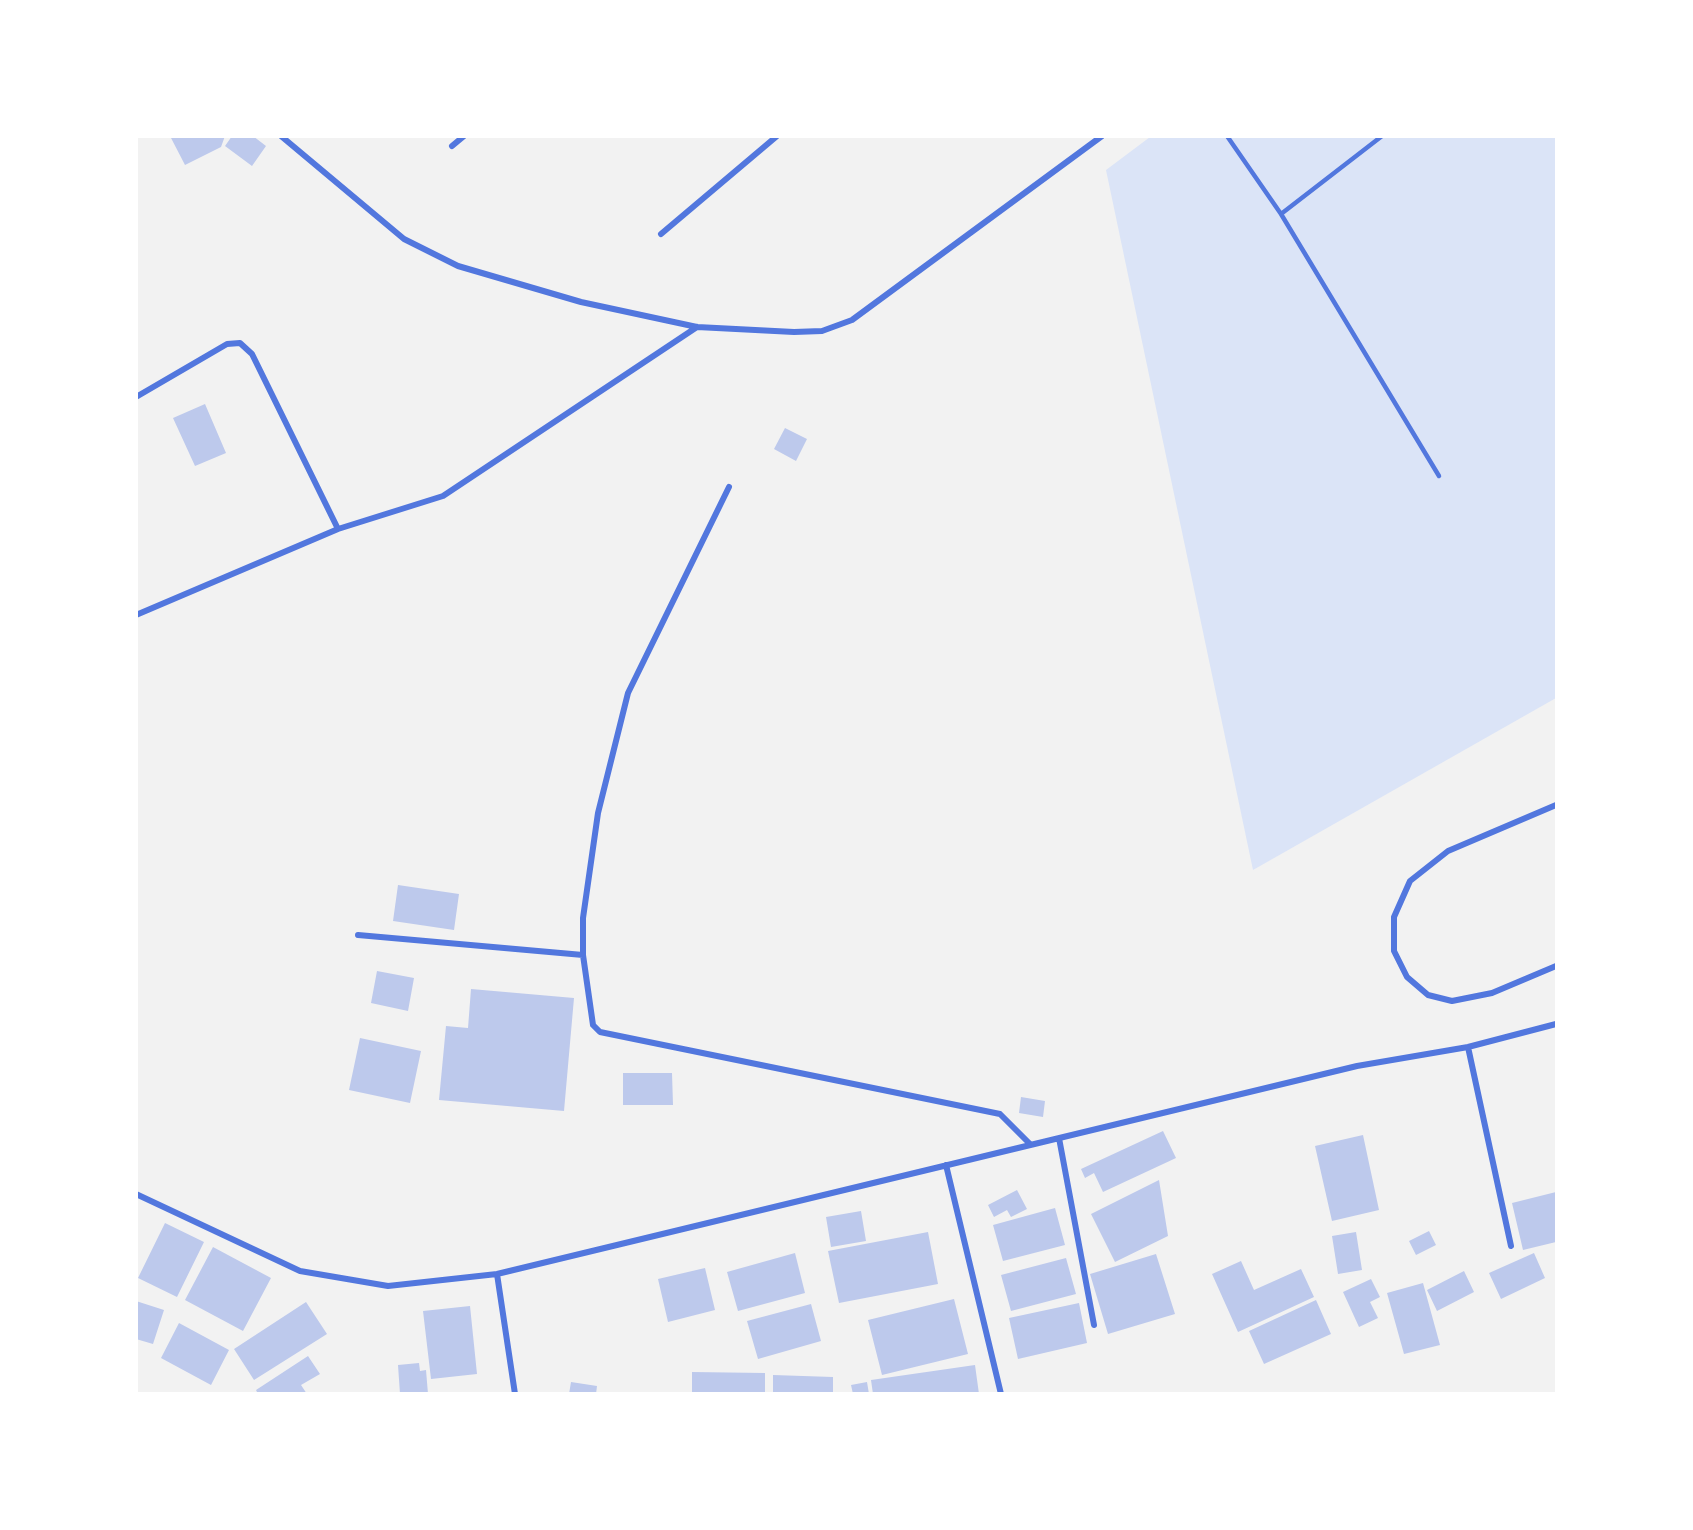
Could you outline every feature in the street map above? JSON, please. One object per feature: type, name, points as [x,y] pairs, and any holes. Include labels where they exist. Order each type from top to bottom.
[{"type":"street","points":[[281,136],[404,239],[458,266],[581,302],[697,327],[822,332],[852,320],[1102,136]]},
{"type":"street","points":[[452,146],[464,136]]},
{"type":"street","points":[[660,234],[777,136]]},
{"type":"street","points":[[136,615],[338,529],[443,495],[697,327]]},
{"type":"street","points":[[136,398],[227,344],[240,343],[252,354],[338,529]]},
{"type":"street","points":[[729,487],[628,693],[598,813],[583,918],[583,955],[593,1024],[600,1032],[1000,1114],[1030,1144]]},
{"type":"street","points":[[1557,805],[1448,851],[1410,881],[1394,917],[1394,951],[1407,977],[1428,995],[1452,1001],[1492,993],[1557,966]]},
{"type":"street","points":[[358,935],[583,955]]},
{"type":"street","points":[[136,1194],[300,1271],[388,1286],[497,1274],[1357,1066],[1468,1047],[1557,1024]]},
{"type":"street","points":[[1468,1047],[1511,1246]]},
{"type":"street","points":[[1059,1138],[1095,1325]]},
{"type":"street","points":[[946,1166],[1001,1394]]},
{"type":"street","points":[[497,1274],[514,1394]]},
{"type":"lane","points":[[1227,136],[1281,214],[1439,476]]},
{"type":"lane","points":[[1281,214],[1382,136]]},
{"type":"shaded area","points":[[1150,137],[1556,137],[1556,698],[1253,870],[1106,170]]},
{"type":"building","points":[[170,136],[225,136],[221,147],[185,165]]},
{"type":"building","points":[[232,136],[253,136],[266,146],[252,166],[225,146]]},
{"type":"building","points":[[205,404],[226,453],[195,466],[173,418]]},
{"type":"building","points":[[785,428],[807,439],[796,461],[774,449]]},
{"type":"building","points":[[398,885],[459,894],[454,930],[393,921]]},
{"type":"building","points":[[377,971],[414,978],[408,1011],[371,1003]]},
{"type":"building","points":[[471,989],[574,998],[564,1111],[439,1100],[446,1026],[468,1028]]},
{"type":"building","points":[[360,1038],[421,1051],[410,1103],[349,1090]]},
{"type":"building","points":[[623,1073],[672,1073],[673,1105],[623,1105]]},
{"type":"building","points":[[1021,1097],[1045,1101],[1043,1117],[1019,1113]]},
{"type":"building","points":[[1163,1131],[1176,1158],[1103,1192],[1094,1173],[1085,1178],[1081,1169]]},
{"type":"building","points":[[1363,1135],[1379,1210],[1332,1221],[1315,1146]]},
{"type":"building","points":[[1159,1180],[1168,1236],[1115,1262],[1091,1214]]},
{"type":"building","points":[[1017,1190],[1027,1209],[1011,1217],[1007,1210],[994,1217],[988,1205]]},
{"type":"building","points":[[1556,1192],[1556,1242],[1523,1250],[1512,1203]]},
{"type":"building","points":[[1055,1208],[1065,1245],[1003,1261],[993,1225]]},
{"type":"building","points":[[861,1211],[866,1241],[831,1247],[826,1217]]},
{"type":"building","points":[[165,1223],[204,1242],[177,1297],[138,1278]]},
{"type":"building","points":[[1429,1231],[1436,1245],[1416,1255],[1409,1241]]},
{"type":"building","points":[[928,1232],[938,1284],[839,1303],[828,1251]]},
{"type":"building","points":[[1356,1232],[1362,1270],[1338,1274],[1332,1236]]},
{"type":"building","points":[[213,1247],[271,1278],[243,1331],[185,1300]]},
{"type":"building","points":[[795,1253],[805,1293],[738,1311],[727,1272]]},
{"type":"building","points":[[1534,1253],[1545,1278],[1501,1299],[1489,1273]]},
{"type":"building","points":[[1156,1254],[1175,1314],[1108,1334],[1090,1274]]},
{"type":"building","points":[[1066,1258],[1076,1294],[1011,1311],[1001,1275]]},
{"type":"building","points":[[1241,1261],[1254,1290],[1301,1269],[1314,1297],[1238,1332],[1212,1274]]},
{"type":"building","points":[[705,1268],[715,1310],[668,1322],[658,1279]]},
{"type":"building","points":[[1464,1271],[1474,1292],[1437,1311],[1427,1290]]},
{"type":"building","points":[[1371,1279],[1380,1297],[1370,1302],[1378,1318],[1359,1327],[1343,1292]]},
{"type":"building","points":[[1423,1283],[1440,1345],[1404,1354],[1387,1293]]},
{"type":"building","points":[[954,1299],[968,1354],[882,1375],[868,1320]]},
{"type":"building","points":[[1316,1300],[1331,1334],[1264,1364],[1249,1331]]},
{"type":"building","points":[[136,1301],[164,1310],[153,1344],[136,1339]]},
{"type":"building","points":[[306,1302],[327,1334],[254,1380],[234,1349]]},
{"type":"building","points":[[1079,1303],[1087,1343],[1018,1359],[1009,1318]]},
{"type":"building","points":[[811,1304],[821,1341],[758,1359],[747,1321]]},
{"type":"building","points":[[470,1306],[477,1374],[431,1379],[423,1311]]},
{"type":"building","points":[[179,1323],[229,1350],[211,1385],[161,1358]]},
{"type":"building","points":[[308,1356],[320,1374],[301,1385],[307,1394],[258,1394],[256,1390]]},
{"type":"building","points":[[419,1363],[420,1371],[426,1370],[428,1394],[400,1394],[398,1365]]},
{"type":"building","points":[[975,1365],[979,1394],[873,1394],[871,1380]]},
{"type":"building","points":[[692,1372],[765,1373],[765,1394],[692,1394]]},
{"type":"building","points":[[773,1375],[833,1377],[833,1394],[773,1394]]},
{"type":"building","points":[[571,1382],[597,1386],[596,1394],[569,1394]]},
{"type":"building","points":[[867,1382],[869,1394],[853,1394],[851,1385]]}]
